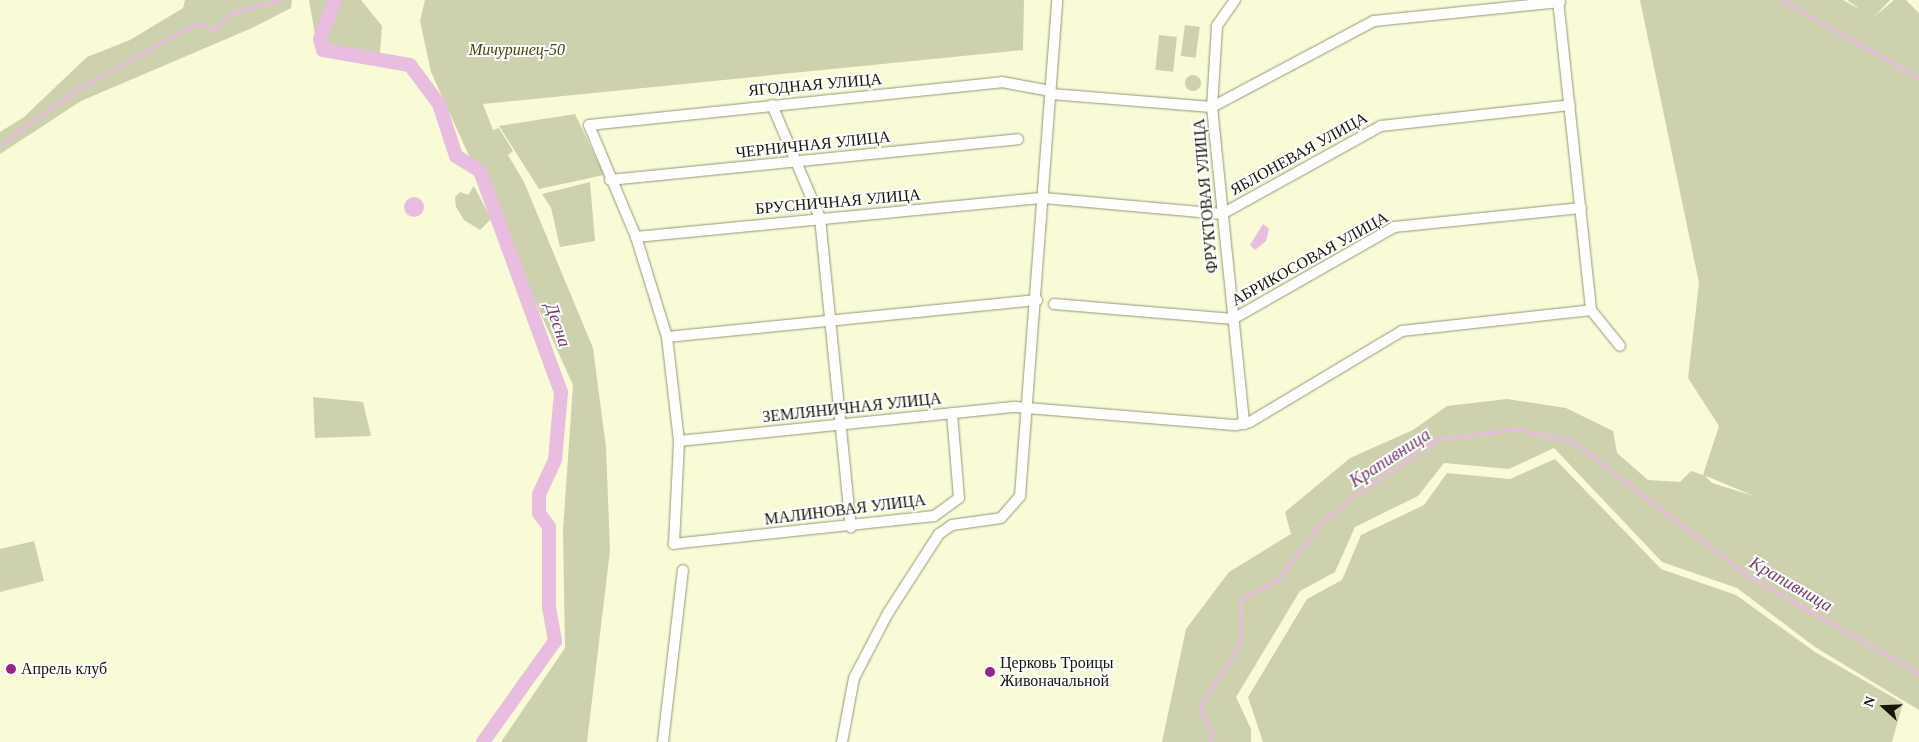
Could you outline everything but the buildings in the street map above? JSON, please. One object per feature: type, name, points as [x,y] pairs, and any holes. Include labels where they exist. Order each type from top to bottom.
[{"type":"street","points":[[842,742],[854,678],[888,613],[939,534],[952,525],[1001,518],[1020,496],[1029,409],[1057,0]]},
{"type":"street","name":"ФРУКТОВАЯ УЛИЦА","points":[[1235,0],[1217,26],[1212,107],[1244,424]]},
{"type":"street","points":[[1212,107],[1374,21],[1559,1],[1591,310],[1620,346]]},
{"type":"street","name":"ЯГОДНАЯ УЛИЦА","points":[[610,180],[588,130],[595,121],[1002,82],[1050,93],[1212,107]]},
{"type":"street","points":[[772,105],[820,218],[851,527]]},
{"type":"street","name":"ЯБЛОНЕВАЯ УЛИЦА","points":[[1043,198],[1222,214],[1381,126],[1570,105]]},
{"type":"street","name":"ЧЕРНИЧНАЯ УЛИЦА","points":[[610,180],[1018,138]]},
{"type":"street","points":[[610,180],[636,237],[667,337],[679,441]]},
{"type":"street","name":"БРУСНИЧНАЯ УЛИЦА","points":[[636,237],[1043,198]]},
{"type":"street","name":"АБРИКОСОВАЯ УЛИЦА","points":[[1054,304],[1233,319],[1394,227],[1581,208]]},
{"type":"street","points":[[667,337],[1037,300]]},
{"type":"street","points":[[1029,409],[1244,424],[1406,330],[1591,310]]},
{"type":"street","name":"ЗЕМЛЯНИЧНАЯ УЛИЦА","points":[[679,441],[952,413],[1029,409]]},
{"type":"street","name":"МАЛИНОВАЯ УЛИЦА","points":[[679,441],[674,544],[851,527],[934,516],[959,498],[952,413]]},
{"type":"street","points":[[663,742],[683,570]]},
{"type":"green space","points":[[185,0],[292,0],[291,8],[252,28],[81,101],[0,154],[0,132],[24,117],[87,57],[130,40],[183,8]]},
{"type":"green space","points":[[309,0],[361,0],[382,26],[380,53],[337,52],[317,46]]},
{"type":"green space","name":"Мичуринец-50","points":[[425,0],[1024,0],[1023,50],[483,104],[493,130],[499,128],[513,151],[508,155],[524,182],[593,348],[606,447],[610,551],[587,742],[501,742],[565,648],[563,530],[573,385],[431,72],[420,21]]},
{"type":"green space","points":[[1640,0],[1843,0],[1861,10],[1847,0],[1890,0],[1874,17],[1894,0],[1906,0],[1919,13],[1919,710],[1815,647],[1737,588],[1662,562],[1554,448],[1509,469],[1444,463],[1418,496],[1355,527],[1335,572],[1300,591],[1236,697],[1251,729],[1251,742],[1162,742],[1186,629],[1229,572],[1291,534],[1285,512],[1350,458],[1413,430],[1447,406],[1507,399],[1566,408],[1613,431],[1617,453],[1648,480],[1680,482],[1691,471],[1703,475],[1719,426],[1688,378],[1699,283]],"holes":[[[1706,476],[1754,496],[1712,483]]]},
{"type":"green space","points":[[1185,25],[1200,27],[1196,58],[1181,56]]},
{"type":"green space","points":[[1159,35],[1177,37],[1173,72],[1155,70]]},
{"type":"green space","points":[[1193,75],[1199,77],[1201,83],[1199,89],[1193,91],[1187,89],[1185,83],[1187,77]]},
{"type":"green space","points":[[575,114],[604,175],[539,189],[499,126]]},
{"type":"green space","points":[[590,182],[595,241],[560,247],[551,208],[542,194]]},
{"type":"green space","points":[[474,186],[491,219],[480,230],[464,220],[456,207],[455,197],[460,192],[468,195]]},
{"type":"green space","points":[[313,397],[363,402],[371,436],[315,438]]},
{"type":"green space","points":[[1555,459],[1661,569],[1736,595],[1815,652],[1903,703],[1892,742],[1263,742],[1248,697],[1307,599],[1342,580],[1361,535],[1424,505],[1447,473],[1510,479]]},
{"type":"green space","points":[[34,541],[44,581],[0,592],[0,549]]},
{"type":"shaded area","points":[[414,197],[421,200],[424,207],[421,214],[414,217],[407,214],[404,207],[407,200]]},
{"type":"shaded area","points":[[1263,224],[1269,229],[1266,241],[1255,250],[1250,245]]},
{"type":"waterway","points":[[0,145],[73,92],[182,31],[199,24],[216,29],[231,13],[280,0]]},
{"type":"waterway","name":"Десна","points":[[335,0],[320,39],[323,50],[410,65],[439,104],[456,156],[480,171],[561,392],[555,460],[539,495],[539,513],[549,527],[549,607],[555,641],[483,742]]},
{"type":"waterway","points":[[1782,0],[1919,78]]},
{"type":"waterway","name":"Крапивница","points":[[1209,742],[1213,736],[1200,708],[1240,643],[1241,599],[1277,580],[1321,523],[1358,493],[1439,439],[1517,429],[1573,441],[1747,575],[1919,673]]},
{"type":"place","name":"Апрель клуб","points":[[11,669]]},
{"type":"place","name":"Церковь Троицы Живоначальной","points":[[990,672]]}]
